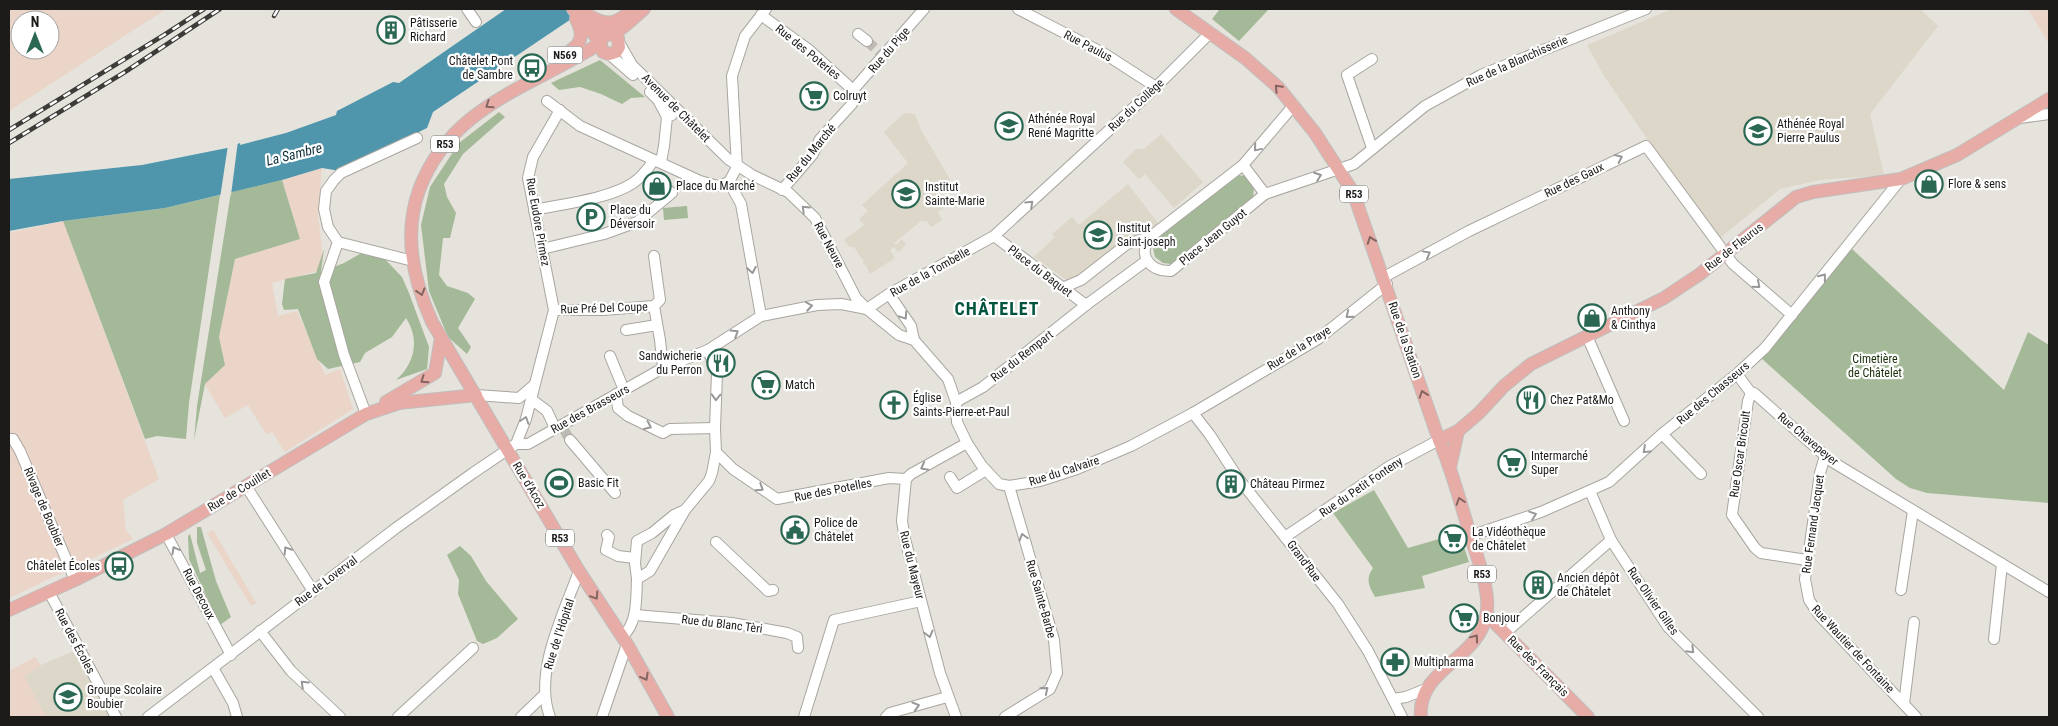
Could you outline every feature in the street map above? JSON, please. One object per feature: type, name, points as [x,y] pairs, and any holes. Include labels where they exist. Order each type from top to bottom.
[{"type":"main road","points":[[578,13],[601,23],[611,23],[633,9]]},
{"type":"main road","name":"R53","points":[[530,80],[606,46],[619,31],[644,9]]},
{"type":"main road","name":"Rue de la Station","points":[[1176,9],[1245,58],[1278,87],[1315,133],[1353,192],[1385,281],[1437,441],[1450,467],[1485,584],[1487,615],[1483,628],[1472,643],[1441,671],[1426,689]]},
{"type":"main road","name":"Avenue de Châtelet","points":[[578,13],[601,33],[606,46],[616,52],[620,44]]},
{"type":"main road","name":"N569","points":[[530,80],[578,45],[581,29],[578,13]]},
{"type":"main road","name":"Rue d'Acoz","points":[[530,80],[487,106],[462,124],[447,141],[432,163],[415,202],[410,229],[413,261],[424,304],[441,338],[476,395],[512,446],[579,571],[624,641],[668,717]]},
{"type":"main road","name":"Rue de Fleurus","points":[[1437,441],[1458,431],[1479,413],[1504,386],[1531,364],[1664,298],[1700,274],[1796,197],[1813,192],[1901,179],[1957,155],[2049,99]]},
{"type":"main road","points":[[372,412],[390,399],[414,387],[435,373],[441,338]]},
{"type":"main road","name":"Rue de Couillet","points":[[9,610],[75,580],[166,534],[372,412],[406,402],[476,395]]},
{"type":"main road","points":[[1450,467],[1458,431]]},
{"type":"main road","name":"Rue des Français","points":[[1487,615],[1588,717]]},
{"type":"main road","points":[[1422,717],[1422,700],[1426,689]]},
{"type":"street","points":[[467,9],[476,22]]},
{"type":"street","name":"Rue du Pige","points":[[853,90],[924,9]]},
{"type":"street","name":"Rue Paulus","points":[[1018,9],[1106,54],[1156,86]]},
{"type":"street","name":"Rue de la Blanchisserie","points":[[1265,194],[1354,164],[1425,106],[1481,75],[1646,9]]},
{"type":"street","points":[[547,100],[580,126],[700,181],[718,186],[729,182],[737,167],[732,76],[745,36],[764,12]]},
{"type":"street","name":"Rue des Poteries","points":[[764,12],[853,90]]},
{"type":"street","name":"Rue du Collège","points":[[994,236],[1156,86],[1210,33]]},
{"type":"street","points":[[858,34],[867,41]]},
{"type":"street","name":"Avenue de Châtelet","points":[[620,44],[632,64],[737,167]]},
{"type":"street","name":"Avenue de Châtelet","points":[[606,46],[658,100],[667,117]]},
{"type":"street","points":[[1372,59],[1347,75],[1372,148]]},
{"type":"street","name":"Rue du Marché","points":[[782,190],[814,154],[820,140],[852,104],[853,90]]},
{"type":"street","points":[[1062,288],[1081,280],[1127,244],[1150,236],[1243,165],[1294,106]]},
{"type":"street","name":"Rue Eudore Pirmez","points":[[554,310],[528,178],[533,157],[560,110]]},
{"type":"street","points":[[534,210],[605,195],[623,189],[644,174],[657,161],[664,146],[667,117],[680,112]]},
{"type":"street","points":[[2020,118],[2049,114]]},
{"type":"street","points":[[413,261],[338,242],[328,227],[324,209],[326,191],[341,174],[416,138]]},
{"type":"street","name":"Rue des Gaux","points":[[1385,281],[1469,231],[1646,146],[1725,253]]},
{"type":"street","points":[[1243,165],[1265,194]]},
{"type":"street","points":[[737,167],[782,190]]},
{"type":"street","points":[[542,249],[604,234],[637,222],[672,193],[644,174]]},
{"type":"street","name":"Rue des Chasseurs","points":[[1470,536],[1541,512],[1609,482],[1662,434],[1737,374],[1766,348],[1901,179]]},
{"type":"street","points":[[729,182],[741,204],[761,316],[817,305],[841,304],[867,309]]},
{"type":"street","name":"Rue Neuve","points":[[782,190],[788,192],[815,218],[856,298],[899,335],[914,340]]},
{"type":"street","name":"Place Jean Guyot","points":[[1146,261],[1154,268],[1171,271],[1265,194]]},
{"type":"street","name":"Place du Baquet","points":[[994,236],[1086,305]]},
{"type":"street","name":"Rue de la Tombelle","points":[[867,309],[889,294],[994,236]]},
{"type":"street","points":[[1146,261],[1145,248],[1150,236]]},
{"type":"street","points":[[338,242],[324,282],[344,355],[372,412]]},
{"type":"street","points":[[1725,253],[1733,264],[1792,315]]},
{"type":"street","points":[[654,256],[660,300],[654,306],[663,368]]},
{"type":"street","name":"Rue du Rempart","points":[[956,402],[983,387],[1086,305],[1146,261]]},
{"type":"street","name":"Rue de la Praye","points":[[1193,413],[1318,339],[1385,281]]},
{"type":"street","points":[[889,294],[911,326],[914,340],[948,379],[956,402],[957,422],[966,443],[986,470],[1000,484],[1009,486]]},
{"type":"street","name":"Rue Pré Del Coupe","points":[[554,310],[603,310],[654,306]]},
{"type":"street","points":[[512,446],[526,419],[554,310]]},
{"type":"street","name":"Rue des Brasseurs","points":[[512,446],[528,444],[663,368],[708,350],[761,316]]},
{"type":"street","points":[[626,330],[635,327],[657,325]]},
{"type":"street","points":[[1587,336],[1624,421]]},
{"type":"street","points":[[637,580],[650,571],[685,510],[709,481],[716,452],[716,373],[708,350]]},
{"type":"street","points":[[610,356],[620,392],[618,408],[628,416],[664,433],[670,429],[715,428]]},
{"type":"street","name":"Rue Chavepeyer","points":[[1737,374],[1752,393],[1825,456],[2049,592]]},
{"type":"street","points":[[476,395],[519,398],[534,385]]},
{"type":"street","name":"Rue Oscar Bricoult","points":[[1752,393],[1748,401],[1732,515],[1760,553],[1808,560]]},
{"type":"street","points":[[531,399],[546,411],[560,427]]},
{"type":"street","name":"Rue du Calvaire","points":[[1009,486],[1040,481],[1077,470],[1131,446],[1193,413]]},
{"type":"street","name":"Grand'Rue","points":[[1193,413],[1238,478],[1338,604],[1368,651],[1402,717]]},
{"type":"street","points":[[1662,434],[1701,474]]},
{"type":"street","name":"Rivage de Boubier","points":[[9,439],[12,438],[20,451],[75,580]]},
{"type":"street","points":[[570,440],[615,493]]},
{"type":"street","name":"Rue du Petit Fonteny","points":[[1285,537],[1390,466],[1437,441]]},
{"type":"street","points":[[906,479],[911,474],[966,443]]},
{"type":"street","name":"Rue de Loverval","points":[[148,717],[313,591],[512,446]]},
{"type":"street","name":"Rue des Potelles","points":[[716,452],[733,470],[777,499],[890,478],[906,479]]},
{"type":"street","name":"Rue Fernand Jacquet","points":[[1806,592],[1805,579],[1820,473],[1825,456]]},
{"type":"street","points":[[950,477],[956,488],[986,470]]},
{"type":"street","name":"Rue du Mayeur","points":[[906,479],[902,530],[947,697],[956,717]]},
{"type":"street","points":[[246,486],[313,591]]},
{"type":"street","name":"Rue Sainte-Barbe","points":[[1005,717],[1050,689],[1057,673],[1054,640],[1009,486]]},
{"type":"street","name":"Rue Olivier Gilles","points":[[1590,491],[1611,540],[1668,627],[1758,717]]},
{"type":"street","points":[[602,717],[624,641],[635,615],[637,580],[635,558],[637,541],[652,533],[674,515],[685,510]]},
{"type":"street","points":[[1901,590],[1913,510]]},
{"type":"street","name":"Rue Decoux","points":[[166,534],[231,655]]},
{"type":"street","points":[[608,535],[606,550],[618,556],[635,558]]},
{"type":"street","points":[[1505,633],[1611,540]]},
{"type":"street","points":[[716,542],[768,591],[774,590]]},
{"type":"street","points":[[1994,639],[2002,564]]},
{"type":"street","name":"Rue de l'Hôpital","points":[[544,694],[551,649],[579,571]]},
{"type":"street","name":"Rue des Écoles","points":[[49,592],[116,717]]},
{"type":"street","name":"Rue Wautier de Fontaine","points":[[1806,592],[1813,608],[1916,717]]},
{"type":"street","points":[[804,717],[834,620],[921,601]]},
{"type":"street","name":"Rue du Blanc Tèri","points":[[635,615],[732,623],[787,633],[797,637],[798,648]]},
{"type":"street","name":"Rue Wautier de Fontaine","points":[[1904,704],[1914,622]]},
{"type":"street","points":[[260,631],[291,671],[340,717]]},
{"type":"street","points":[[398,717],[473,648]]},
{"type":"street","points":[[213,668],[233,703],[237,717]]},
{"type":"street","points":[[1393,699],[1406,697],[1426,689]]},
{"type":"street","points":[[521,717],[544,694]]},
{"type":"street","points":[[544,694],[550,717]]},
{"type":"street","points":[[886,717],[890,713],[947,697]]},
{"type":"shaded area","points":[[9,9],[166,9],[9,111]]},
{"type":"shaded area","name":"Athénée Royal Pierre Paulus","points":[[1672,9],[1920,9],[1938,26],[1870,114],[1884,175],[1820,180],[1780,189],[1720,238],[1654,149],[1604,76],[1587,45]]},
{"type":"shaded area","points":[[2028,9],[2049,9],[2049,44]]},
{"type":"shaded area","name":"Institut Sainte-Marie","points":[[904,113],[915,114],[921,130],[951,181],[938,191],[940,193],[937,195],[946,206],[938,212],[942,220],[931,227],[927,221],[922,220],[894,243],[896,245],[902,239],[906,245],[898,252],[894,247],[890,250],[895,258],[870,274],[866,265],[862,264],[864,262],[854,247],[850,247],[844,240],[864,225],[859,219],[868,211],[862,205],[908,163],[884,132]]},
{"type":"shaded area","name":"Institut Saint-joseph","points":[[1161,134],[1203,182],[1174,208],[1145,174],[1139,179],[1123,162],[1136,149],[1144,149]]},
{"type":"shaded area","points":[[322,168],[318,215],[323,256],[317,271],[272,283],[278,316],[297,311],[325,375],[340,369],[353,409],[285,452],[272,432],[266,434],[248,405],[225,418],[205,384],[225,365],[219,337],[235,259],[300,239],[282,180]]},
{"type":"shaded area","name":"Institut Saint-joseph","points":[[1128,184],[1158,223],[1104,267],[1075,286],[1034,257],[1055,237],[1052,234],[1072,217],[1079,225]]},
{"type":"shaded area","points":[[63,221],[159,479],[123,500],[126,530],[133,539],[9,598],[9,233]]},
{"type":"shaded area","points":[[213,530],[256,603],[251,606],[207,533]]},
{"type":"shaded area","name":"Groupe Scolaire Boubier","points":[[76,650],[111,717],[46,717],[24,676],[41,665]]},
{"type":"shaded area","points":[[35,657],[41,665],[24,676],[46,717],[9,717],[9,671]]},
{"type":"green space","points":[[1220,9],[1269,9],[1239,41],[1212,19]]},
{"type":"green space","points":[[600,60],[645,97],[631,98],[622,104],[580,87],[559,90],[551,83]]},
{"type":"green space","points":[[499,112],[505,117],[463,154],[444,184],[447,197],[456,213],[450,238],[443,238],[439,275],[447,286],[468,293],[475,299],[458,328],[471,347],[467,354],[448,337],[429,291],[421,225],[430,187],[459,143]]},
{"type":"green space","points":[[1236,175],[1246,176],[1254,186],[1253,200],[1171,264],[1163,263],[1155,257],[1153,248],[1156,237]]},
{"type":"green space","points":[[282,180],[300,239],[235,259],[219,337],[225,365],[205,384],[194,440],[197,406],[231,192]]},
{"type":"green space","points":[[220,195],[189,403],[186,439],[157,436],[145,439],[63,221],[165,208]]},
{"type":"green space","points":[[687,206],[688,218],[664,220],[663,208]]},
{"type":"green space","points":[[324,249],[321,272],[344,263],[365,251],[380,254],[402,277],[429,347],[427,369],[396,380],[408,366],[413,351],[413,335],[406,318],[392,337],[365,353],[360,362],[328,369],[317,359],[298,309],[284,310],[282,304],[285,279],[316,273]]},
{"type":"green space","name":"Cimetière de Châtelet","points":[[1852,249],[2004,390],[2028,332],[2049,345],[2049,503],[1927,493],[1910,488],[1896,479],[1761,358]]},
{"type":"green space","points":[[1374,490],[1408,548],[1446,537],[1450,543],[1461,538],[1469,562],[1422,576],[1425,588],[1375,597],[1369,582],[1369,576],[1373,568],[1333,513]]},
{"type":"green space","points":[[197,527],[201,527],[216,581],[231,617],[220,625],[189,559],[188,536],[190,534],[200,573],[206,570],[197,543]]},
{"type":"green space","points":[[460,546],[471,556],[486,581],[518,619],[497,638],[483,644],[477,641],[458,594],[459,580],[447,555]]},
{"type":"water","name":"La Sambre","points":[[506,9],[586,9],[433,112],[427,128],[340,171],[322,168],[282,180],[165,208],[63,221],[9,231],[9,179],[142,165],[227,148],[240,143],[240,145],[286,133],[336,115],[337,111],[393,82],[399,83]]},
{"type":"pier","points":[[238,141],[231,195],[220,198],[228,145]]},
{"type":"tunnel","points":[[867,41],[880,53]]},
{"type":"tunnel","points":[[563,428],[570,440]]},
{"type":"railway","points":[[9,130],[204,9]]},
{"type":"railway","points":[[9,143],[125,72],[220,9]]},
{"type":"railway","points":[[274,16],[278,9]]},
{"type":"place","name":"Pâtisserie Richard","points":[[391,30]]},
{"type":"place","name":"Châtelet Pont de Sambre","points":[[532,68]]},
{"type":"place","name":"Colruyt","points":[[814,96]]},
{"type":"place","name":"Athénée Royal René Magritte","points":[[1009,126]]},
{"type":"place","name":"Athénée Royal Pierre Paulus","points":[[1758,131]]},
{"type":"place","name":"Flore & sens","points":[[1929,184]]},
{"type":"place","name":"Place du Marché","points":[[657,186]]},
{"type":"place","name":"Institut Sainte-Marie","points":[[906,194]]},
{"type":"place","name":"Place du Déversoir","points":[[591,217]]},
{"type":"place","name":"Institut Saint-joseph","points":[[1098,235]]},
{"type":"place","name":"Anthony & Cinthya","points":[[1592,318]]},
{"type":"place","name":"Sandwicherie du Perron","points":[[721,363]]},
{"type":"place","name":"Match","points":[[766,385]]},
{"type":"place","name":"Chez Pat&Mo","points":[[1531,400]]},
{"type":"place","name":"Église Saints-Pierre-et-Paul","points":[[894,405]]},
{"type":"place","name":"Intermarché Super","points":[[1512,463]]},
{"type":"place","name":"Basic Fit","points":[[559,483]]},
{"type":"place","name":"Château Pirmez","points":[[1231,484]]},
{"type":"place","name":"Police de Châtelet","points":[[795,530]]},
{"type":"place","name":"La Vidéothèque de Châtelet","points":[[1453,539]]},
{"type":"place","name":"Châtelet Écoles","points":[[119,566]]},
{"type":"place","name":"Ancien dépôt de Châtelet","points":[[1538,585]]},
{"type":"place","name":"Bonjour","points":[[1464,618]]},
{"type":"place","name":"Multipharma","points":[[1395,662]]},
{"type":"place","name":"Groupe Scolaire Boubier","points":[[68,697]]},
{"type":"district","name":"CHÂTELET","points":[[997,308]]}]
